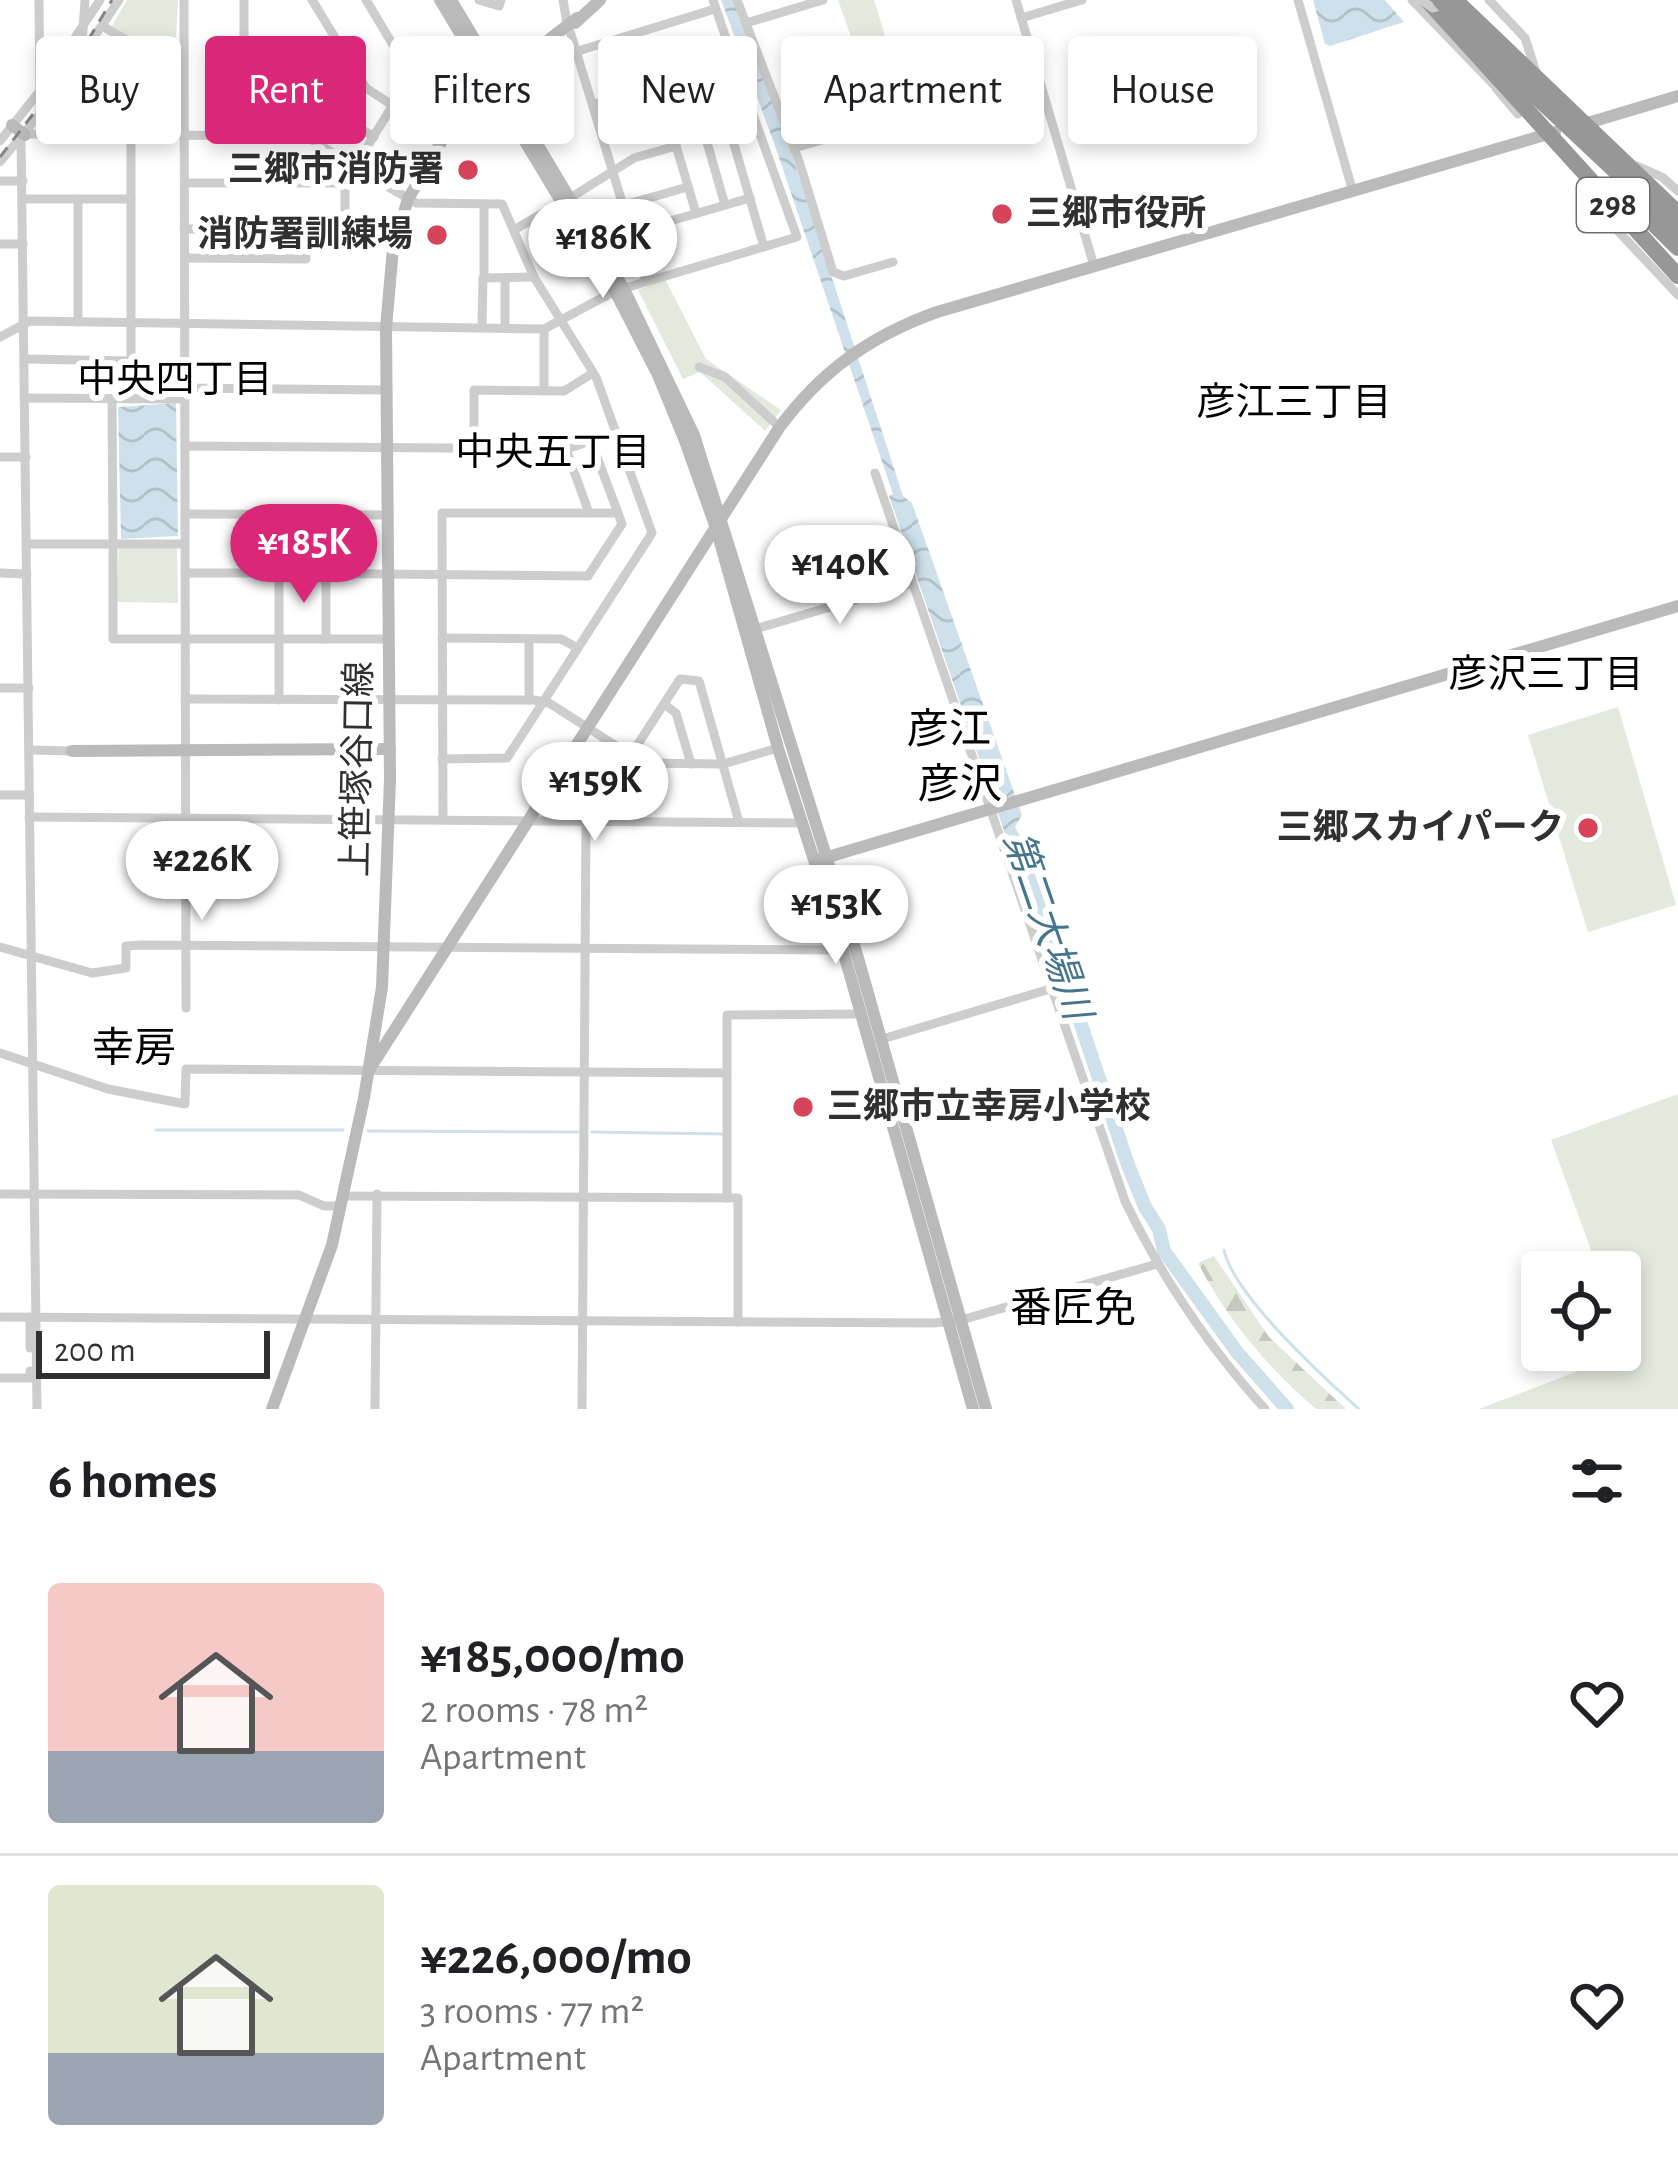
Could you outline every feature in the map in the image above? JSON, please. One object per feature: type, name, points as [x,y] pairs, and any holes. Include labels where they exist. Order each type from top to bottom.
[{"type":"highway","name":"298","points":[[1424,0],[1678,276]]},
{"type":"highway","points":[[1452,0],[1480,42],[1577,151],[1678,248]]},
{"type":"highway","points":[[1452,0],[1678,209]]},
{"type":"highway","name":"298","points":[[1452,0],[1536,72],[1678,209]]},
{"type":"highway","points":[[1480,42],[1678,230]]},
{"type":"street","points":[[39,0],[39,36]]},
{"type":"street","points":[[83,36],[85,0]]},
{"type":"street","points":[[78,36],[100,0]]},
{"type":"street","points":[[98,36],[119,0]]},
{"type":"street","points":[[184,0],[186,1008]]},
{"type":"street","points":[[244,0],[244,36]]},
{"type":"street","points":[[312,0],[334,36]]},
{"type":"street","points":[[366,0],[390,40]]},
{"type":"street","points":[[440,0],[464,36]]},
{"type":"street","points":[[452,0],[471,36]]},
{"type":"street","points":[[479,0],[499,6],[501,0]]},
{"type":"street","points":[[563,0],[646,281]]},
{"type":"street","name":"上笹塚谷口線","points":[[553,36],[600,0]]},
{"type":"street","points":[[737,0],[794,148],[833,272],[844,276],[893,262]]},
{"type":"street","points":[[746,23],[823,0]]},
{"type":"street","points":[[1016,0],[1026,36]]},
{"type":"street","points":[[1021,18],[1082,0]]},
{"type":"street","points":[[1298,0],[1353,192]]},
{"type":"street","points":[[1412,0],[1518,106]]},
{"type":"street","points":[[1424,0],[1433,8],[1452,0]]},
{"type":"street","points":[[1489,0],[1525,38],[1536,72]]},
{"type":"street","points":[[578,51],[714,5],[725,36]]},
{"type":"street","points":[[104,27],[120,36]]},
{"type":"street","points":[[1044,95],[1094,266]]},
{"type":"street","points":[[0,141],[36,96]]},
{"type":"street","points":[[369,1070],[789,414],[838,363],[871,341],[937,312],[1678,97]]},
{"type":"street","points":[[594,104],[598,103]]},
{"type":"street","points":[[184,229],[345,230],[345,183],[390,109]]},
{"type":"street","points":[[0,114],[24,136],[36,136]]},
{"type":"street","points":[[0,162],[36,120]]},
{"type":"street","points":[[0,337],[25,322],[544,329],[646,281],[797,237],[757,122]]},
{"type":"street","points":[[366,132],[374,137]]},
{"type":"street","points":[[24,136],[37,1409]]},
{"type":"street","points":[[181,136],[205,136]]},
{"type":"street","points":[[130,144],[131,399]]},
{"type":"street","points":[[319,144],[416,203],[502,204],[535,277],[593,373],[652,531],[507,758],[442,759]]},
{"type":"street","name":"上笹塚谷口線","points":[[272,1409],[332,1245],[369,1070],[385,947],[389,820],[389,268],[407,200],[439,144]]},
{"type":"street","points":[[532,144],[620,291],[719,522],[755,628],[861,1014],[954,1321],[986,1409]]},
{"type":"street","points":[[708,144],[725,205]]},
{"type":"street","points":[[734,144],[764,247]]},
{"type":"street","points":[[794,148],[808,144]]},
{"type":"street","points":[[514,230],[634,158],[676,146],[696,213]]},
{"type":"street","points":[[1632,164],[1662,177],[1678,191]]},
{"type":"street","points":[[0,181],[23,181]]},
{"type":"street","points":[[185,182],[345,183]]},
{"type":"street","points":[[624,205],[688,187]]},
{"type":"street","points":[[1600,191],[1604,216],[1678,295]]},
{"type":"street","points":[[632,232],[750,198]]},
{"type":"street","points":[[23,199],[131,200]]},
{"type":"street","points":[[78,199],[78,322]]},
{"type":"street","points":[[482,326],[484,204]]},
{"type":"street","points":[[184,258],[306,259],[306,230]]},
{"type":"street","points":[[0,244],[23,244]]},
{"type":"street","points":[[484,278],[535,277]]},
{"type":"street","points":[[505,278],[505,327]]},
{"type":"street","points":[[544,329],[544,391]]},
{"type":"street","points":[[25,359],[131,361]]},
{"type":"street","points":[[699,367],[725,377],[774,422]]},
{"type":"street","points":[[474,448],[474,390],[564,391],[593,373]]},
{"type":"street","points":[[26,398],[386,390]]},
{"type":"street","points":[[112,398],[112,639],[389,639]]},
{"type":"street","points":[[184,446],[566,449],[616,432]]},
{"type":"street","points":[[588,576],[622,524],[591,441]]},
{"type":"street","points":[[566,449],[589,513]]},
{"type":"street","points":[[0,457],[26,457]]},
{"type":"street","points":[[875,473],[993,808],[1109,1161],[1156,1264],[1207,1341],[1265,1409]]},
{"type":"street","points":[[442,820],[442,512],[618,513]]},
{"type":"street","points":[[185,514],[387,515]]},
{"type":"street","points":[[719,522],[778,748],[879,1040],[974,1409]]},
{"type":"street","points":[[27,544],[185,544]]},
{"type":"street","points":[[0,573],[27,574]]},
{"type":"street","points":[[185,573],[588,576],[613,592]]},
{"type":"street","points":[[279,573],[279,700]]},
{"type":"street","points":[[326,573],[326,639]]},
{"type":"street","points":[[755,628],[912,583]]},
{"type":"street","points":[[820,859],[1678,606]]},
{"type":"street","points":[[442,638],[561,638],[578,648]]},
{"type":"street","points":[[529,639],[529,700]]},
{"type":"street","points":[[583,1409],[586,821],[680,680],[698,681],[739,822]]},
{"type":"street","points":[[0,688],[28,688]]},
{"type":"street","points":[[185,699],[544,701],[643,763],[723,764],[778,748]]},
{"type":"street","points":[[664,704],[676,712],[691,764]]},
{"type":"street","points":[[29,750],[390,749]]},
{"type":"street","points":[[0,795],[29,795]]},
{"type":"street","points":[[29,817],[802,824]]},
{"type":"street","points":[[0,947],[101,972],[126,968],[126,946],[842,947]]},
{"type":"street","points":[[879,1040],[1050,989]]},
{"type":"street","points":[[727,1198],[727,1015],[861,1014]]},
{"type":"street","points":[[0,1053],[108,1090],[185,1104],[186,1069],[727,1072]]},
{"type":"street","points":[[0,1194],[299,1195],[323,1206],[377,1194],[738,1198],[738,1322]]},
{"type":"street","points":[[375,1409],[377,1194]]},
{"type":"street","points":[[0,1316],[954,1321],[1156,1264]]},
{"type":"street","points":[[0,1378],[30,1378],[33,1364]]},
{"type":"green space","points":[[127,0],[178,0],[176,36],[128,36],[112,26]]},
{"type":"green space","points":[[838,0],[874,0],[885,36],[851,36]]},
{"type":"green space","points":[[665,279],[706,359],[781,410],[765,431],[700,372],[683,379],[638,290]]},
{"type":"green space","points":[[119,548],[177,548],[178,603],[116,602]]},
{"type":"green space","points":[[1618,707],[1676,905],[1588,932],[1528,735]]},
{"type":"green space","points":[[1678,1094],[1678,1409],[1479,1409],[1578,1371],[1641,1371],[1641,1251],[1591,1251],[1551,1140]]},
{"type":"green space","points":[[1214,1256],[1269,1337],[1346,1409],[1316,1409],[1265,1360],[1235,1323],[1198,1263]]},
{"type":"water","points":[[721,0],[734,0],[747,36],[734,36]]},
{"type":"water","points":[[1313,0],[1385,0],[1404,22],[1330,46],[1325,44]]},
{"type":"water","points":[[757,61],[903,496],[912,503],[1022,815],[1015,827],[1024,844],[1027,864],[1023,867],[1014,860],[757,97]]},
{"type":"water","points":[[176,403],[178,536],[121,539],[118,407]]},
{"type":"waterway","name":"第二大場川","points":[[1019,854],[1046,920],[1128,1165],[1159,1229],[1164,1251],[1237,1352],[1287,1409]]},
{"type":"waterway","points":[[156,1130],[343,1130]]},
{"type":"waterway","points":[[368,1131],[578,1132]]},
{"type":"waterway","points":[[592,1132],[722,1134]]},
{"type":"waterway","points":[[1224,1250],[1261,1311],[1359,1409]]},
{"type":"railway","points":[[0,157],[81,52],[112,0]]},
{"type":"place","name":"三郷市消防署","points":[[468,170]]},
{"type":"place","name":"三郷市役所","points":[[1002,214]]},
{"type":"place","name":"消防署訓練場","points":[[437,235]]},
{"type":"place","name":"三郷スカイパーク","points":[[1588,828]]},
{"type":"place","name":"三郷市立幸房小学校","points":[[803,1107]]},
{"type":"district","name":"中央四丁目","points":[[175,380]]},
{"type":"district","name":"彦江三丁目","points":[[1294,403]]},
{"type":"district","name":"中央五丁目","points":[[553,453]]},
{"type":"district","name":"彦沢三丁目","points":[[1546,675]]},
{"type":"district","name":"彦江","points":[[949,730]]},
{"type":"district","name":"彦沢","points":[[960,785]]},
{"type":"district","name":"幸房","points":[[134,1049]]},
{"type":"district","name":"番匠免","points":[[1073,1309]]}]
